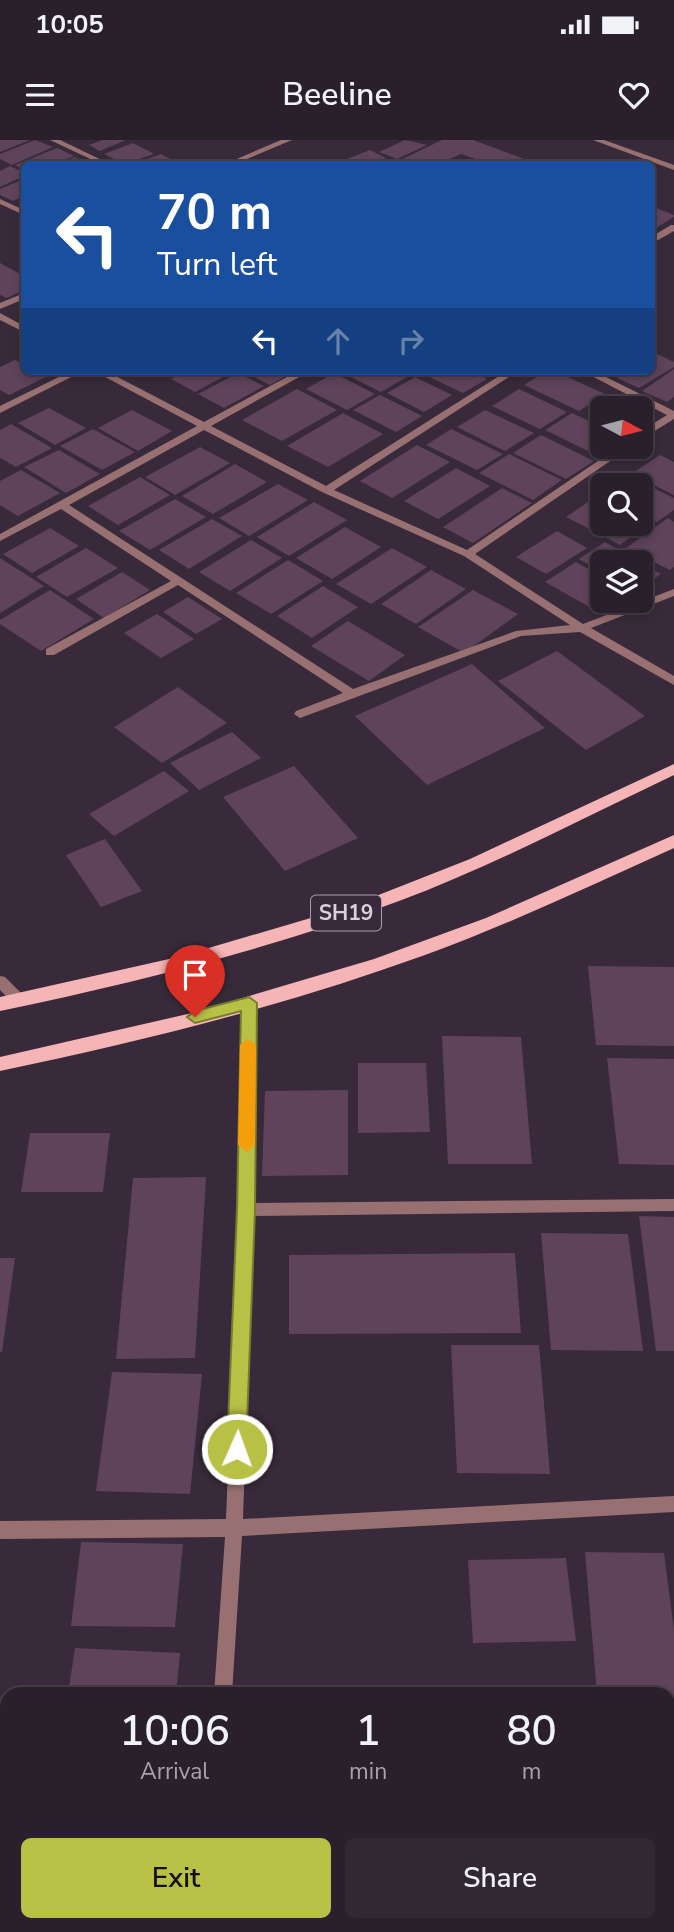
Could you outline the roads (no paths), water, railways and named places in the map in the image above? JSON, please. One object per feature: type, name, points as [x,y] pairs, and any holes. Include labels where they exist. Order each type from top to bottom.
[{"type":"main road","name":"SH19","points":[[0,1004],[152,971],[355,910],[470,864],[674,769]]},
{"type":"main road","name":"SH19","points":[[0,1063],[60,1052],[249,1003],[382,964],[554,896],[674,841]]},
{"type":"street","points":[[54,140],[100,161]]},
{"type":"street","points":[[236,161],[288,140]]},
{"type":"street","points":[[597,140],[655,161]]},
{"type":"street","points":[[655,161],[674,168]]},
{"type":"street","points":[[0,201],[21,212]]},
{"type":"street","points":[[0,214],[21,204]]},
{"type":"street","points":[[655,239],[674,227]]},
{"type":"street","points":[[0,306],[21,297]]},
{"type":"street","points":[[0,316],[21,327]]},
{"type":"street","points":[[0,410],[70,375]]},
{"type":"street","points":[[107,375],[326,489],[468,554],[582,628],[674,681]]},
{"type":"street","points":[[0,538],[298,375]]},
{"type":"street","points":[[326,489],[507,375]]},
{"type":"street","points":[[595,375],[674,415]]},
{"type":"street","points":[[653,429],[674,415]]},
{"type":"street","points":[[468,554],[608,459]]},
{"type":"street","points":[[61,505],[352,694]]},
{"type":"street","points":[[50,652],[180,580]]},
{"type":"street","points":[[300,714],[520,633],[582,628],[674,592]]},
{"type":"street","points":[[0,981],[19,1000]]},
{"type":"street","points":[[223,1687],[234,1528],[246,1210],[249,1003]]},
{"type":"street","points":[[246,1210],[674,1205]]},
{"type":"street","points":[[0,1530],[234,1528],[674,1504]]}]
